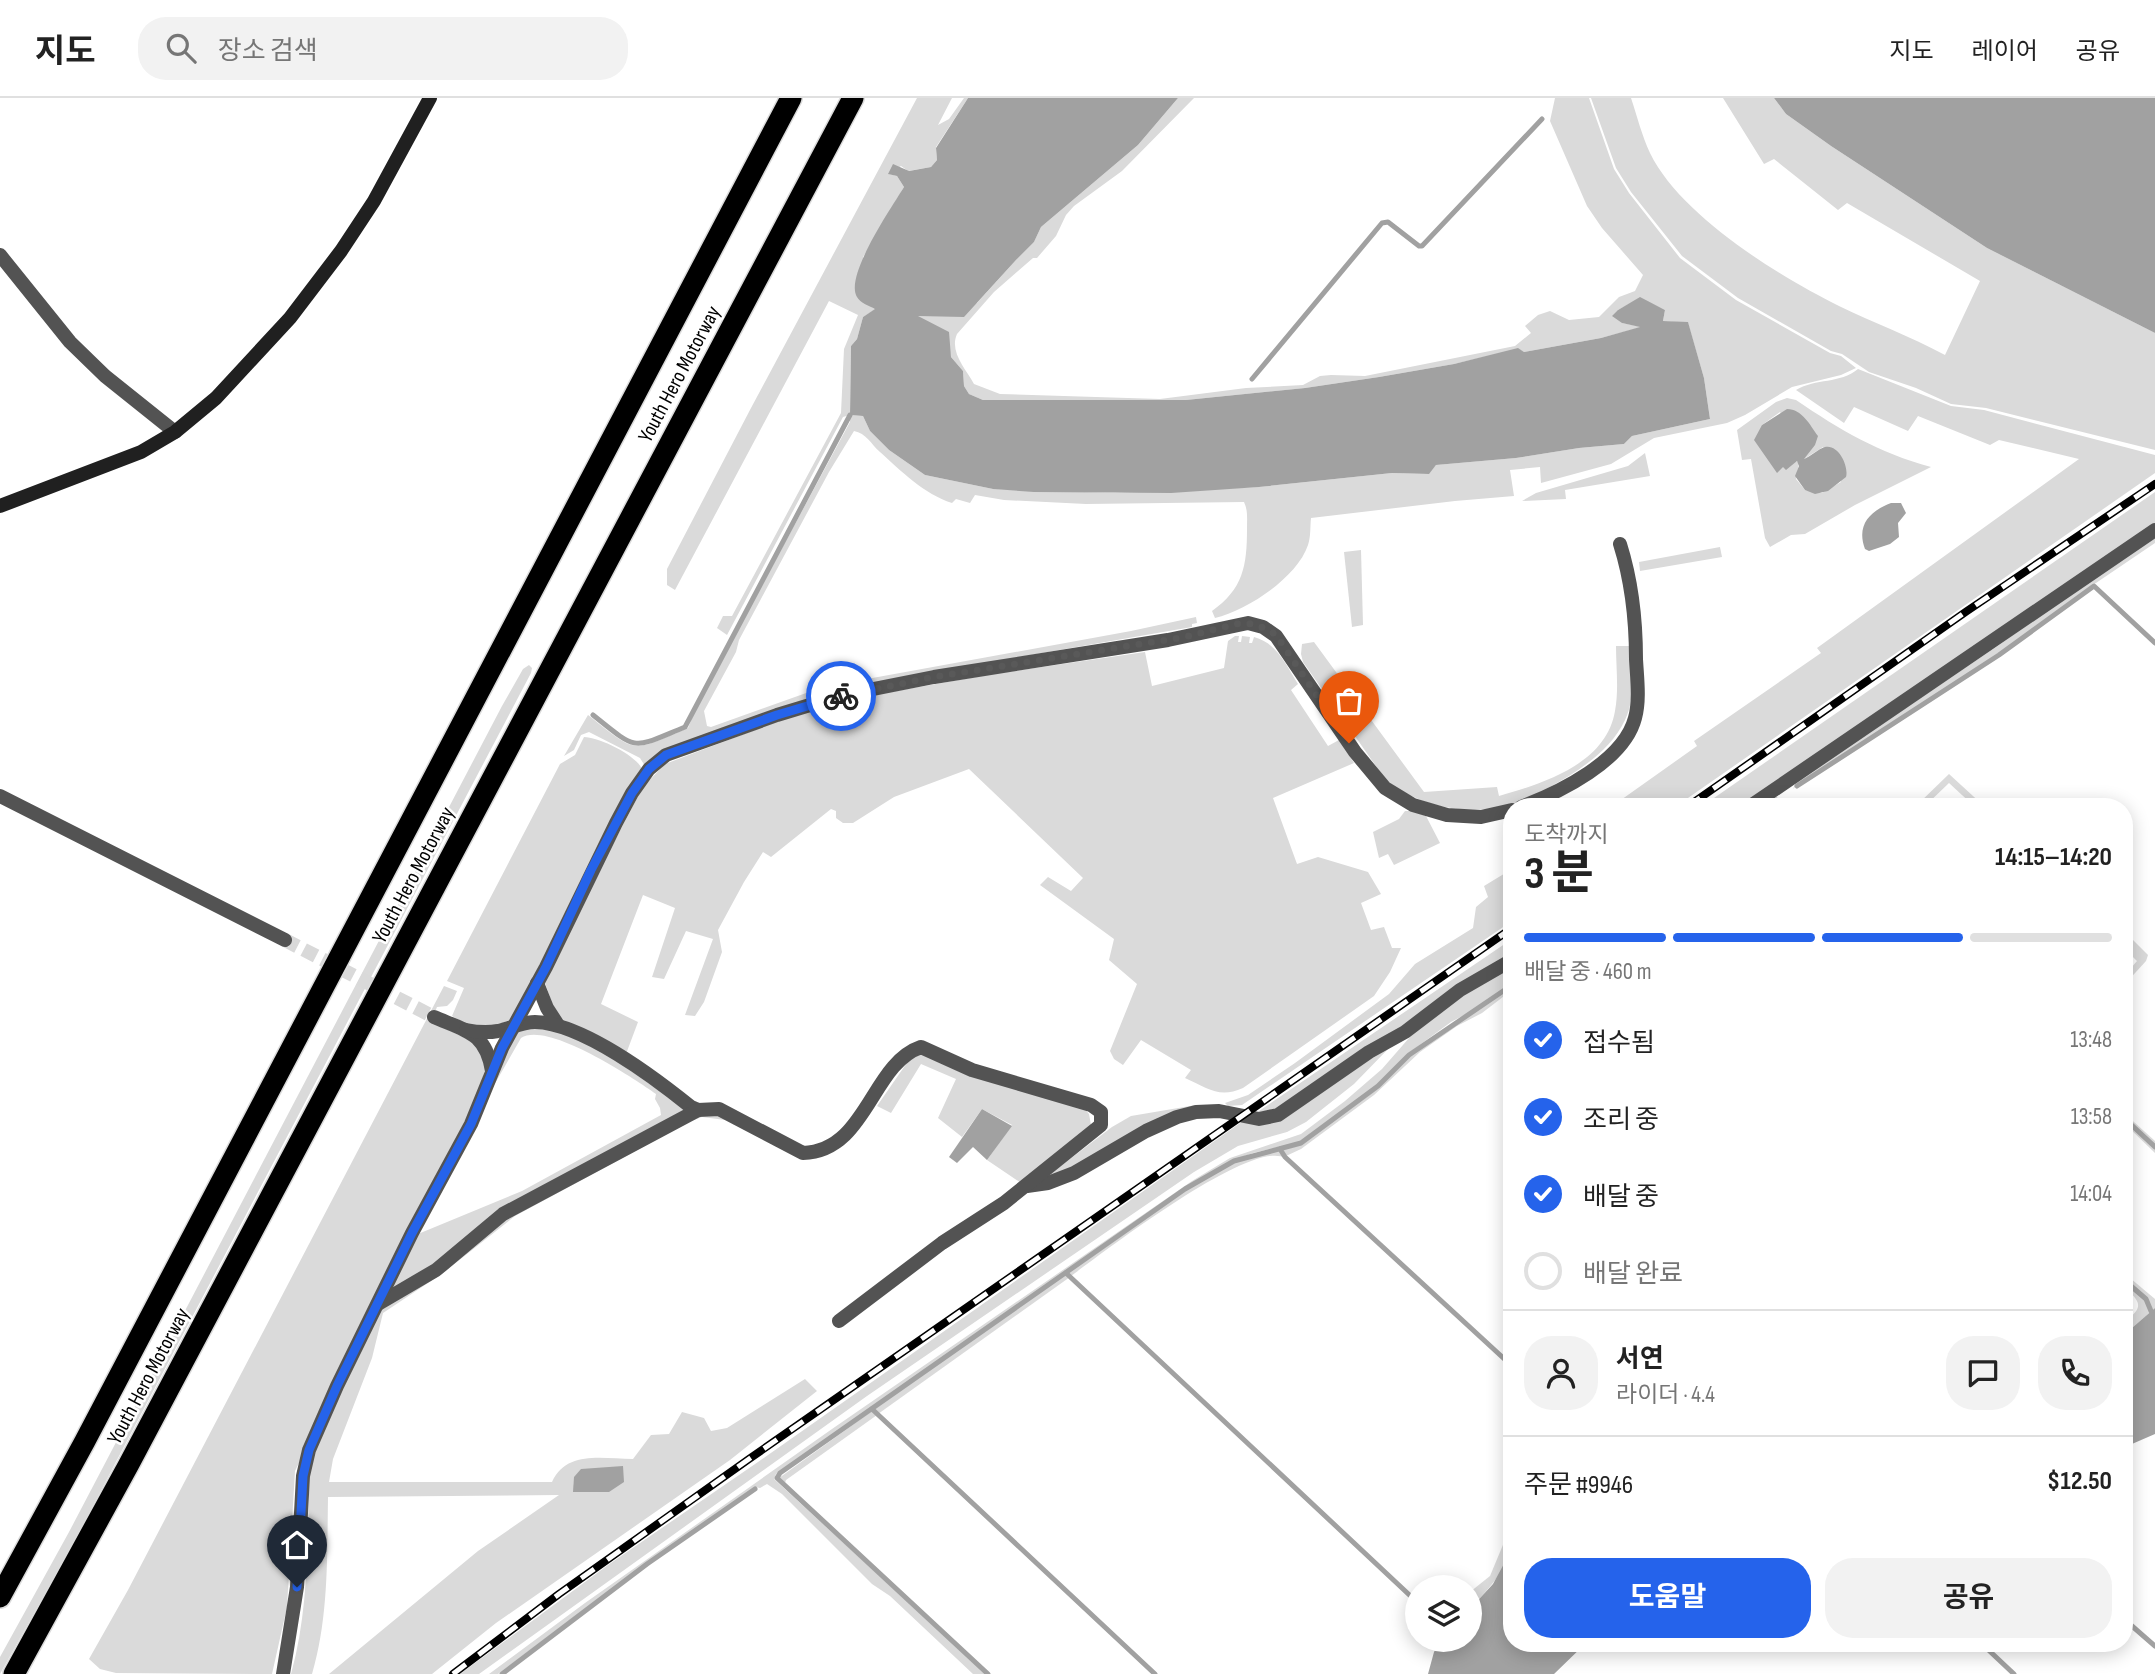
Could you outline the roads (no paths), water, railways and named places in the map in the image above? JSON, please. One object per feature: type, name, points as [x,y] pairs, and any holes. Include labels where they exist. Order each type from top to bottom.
[{"type":"highway","name":"Youth Hero Motorway","points":[[0,1597],[85,1441],[790,98]]},
{"type":"highway","name":"Youth Hero Motorway","points":[[14,1674],[129,1464],[853,98]]},
{"type":"street","points":[[0,506],[141,452],[175,432],[216,398],[290,318],[316,285],[362,220],[430,98]]},
{"type":"street","points":[[0,255],[70,342],[105,376],[175,432]]},
{"type":"street","points":[[1762,798],[2155,530]]},
{"type":"street","points":[[1540,798],[1598,765],[1621,745],[1632,727],[1637,700],[1635,609],[1620,544]]},
{"type":"street","points":[[283,1674],[297,1587],[303,1476],[309,1450],[337,1386],[412,1233],[471,1124],[513,1026],[621,813],[640,781],[658,761],[749,725],[822,701],[934,677],[1156,642],[1240,623],[1254,624],[1276,635],[1355,752],[1385,788],[1413,805],[1447,815],[1482,817],[1503,812]]},
{"type":"street","points":[[0,796],[285,940]]},
{"type":"street","points":[[1026,1186],[1048,1183],[1074,1173],[1146,1131],[1177,1117],[1196,1112],[1219,1111],[1259,1119],[1278,1115],[1369,1052],[1405,1032],[1460,990],[1503,965]]},
{"type":"street","points":[[537,983],[547,1008],[558,1025]]},
{"type":"street","points":[[434,1017],[466,1030],[489,1032],[535,1023],[558,1025],[617,1055],[698,1110]]},
{"type":"street","points":[[466,1030],[486,1047],[492,1071]]},
{"type":"street","points":[[378,1304],[436,1270],[503,1214],[698,1110],[719,1109],[803,1153],[818,1152],[835,1145],[848,1132],[899,1062],[911,1050],[920,1046],[972,1070],[1091,1105],[1101,1112],[1101,1125],[1026,1186],[942,1243],[839,1321]]},
{"type":"waterway","points":[[1252,379],[1382,223],[1388,222],[1422,246],[1542,119]]},
{"type":"waterway","points":[[593,715],[619,736],[636,743],[654,740],[685,727],[850,415]]},
{"type":"waterway","points":[[1797,786],[1999,655],[2094,586],[2155,643]]},
{"type":"waterway","points":[[988,1674],[777,1478],[780,1473],[1185,1189],[1234,1161],[1301,1143],[1378,1086],[1409,1055],[1503,991]]},
{"type":"waterway","points":[[2133,1126],[2155,1147]]},
{"type":"waterway","points":[[1280,1149],[1285,1157],[1503,1358]]},
{"type":"waterway","points":[[1066,1273],[1405,1591]]},
{"type":"waterway","points":[[2133,1288],[2146,1299],[2151,1311]]},
{"type":"waterway","points":[[872,1409],[1155,1674]]},
{"type":"waterway","points":[[502,1674],[647,1564],[755,1489]]},
{"type":"waterway","points":[[2133,1627],[2155,1646]]},
{"type":"waterway","points":[[1991,1652],[2014,1674]]},
{"type":"tunnel","points":[[285,940],[434,1017]]},
{"type":"railway","points":[[1700,798],[1967,611],[2155,484]]},
{"type":"railway","points":[[453,1674],[559,1594],[749,1459],[1503,934]]}]
